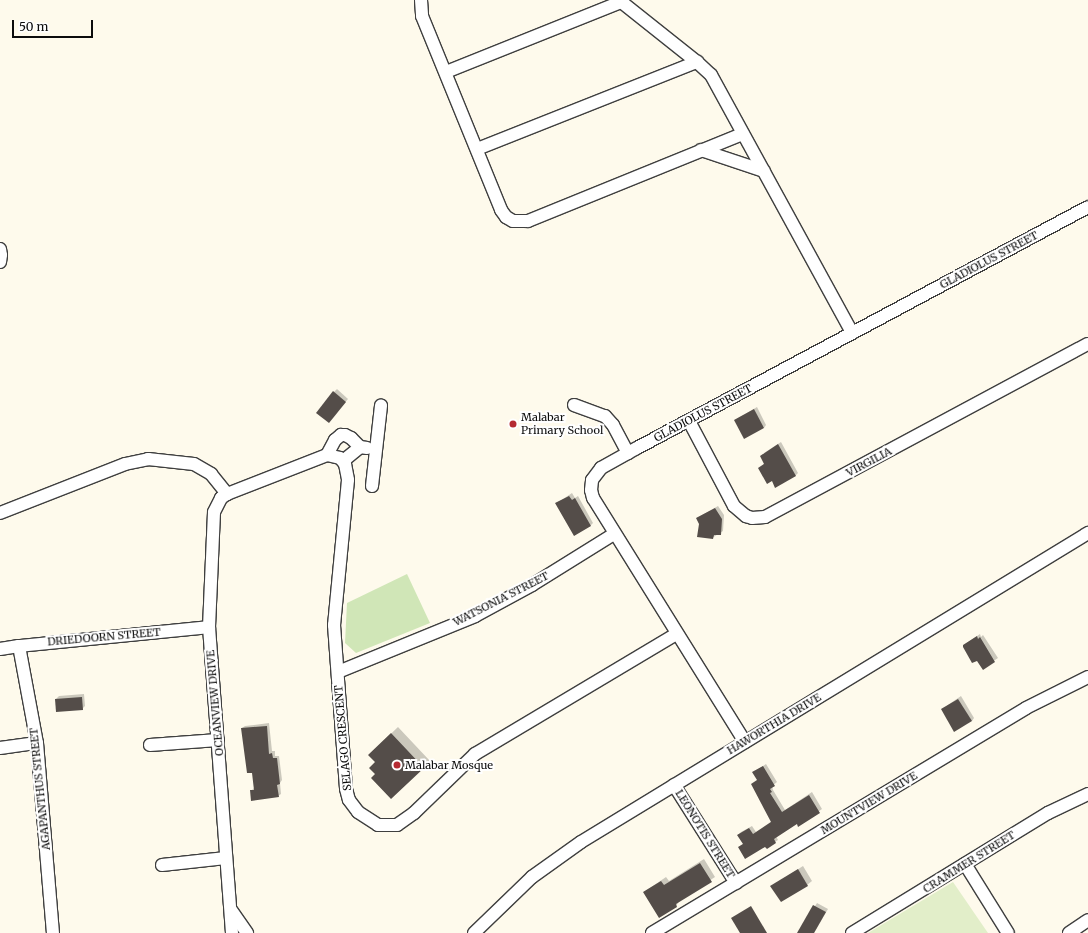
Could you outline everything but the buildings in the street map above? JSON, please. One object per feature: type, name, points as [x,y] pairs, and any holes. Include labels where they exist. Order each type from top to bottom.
[{"type":"street","points":[[421,0],[422,16],[503,213],[510,220],[517,222],[528,221],[742,134]]},
{"type":"street","points":[[446,72],[620,1],[698,62],[711,75],[852,333]]},
{"type":"street","points":[[477,149],[698,62]]},
{"type":"street","points":[[701,150],[764,171]]},
{"type":"street","name":"GLADIOLUS STREET","points":[[745,742],[614,534],[593,498],[591,490],[592,480],[601,468],[628,453],[1088,207]]},
{"type":"street","points":[[0,249],[0,262]]},
{"type":"street","name":"VIRGILIA","points":[[689,421],[734,506],[746,516],[752,518],[765,517],[1088,344]]},
{"type":"street","points":[[574,405],[605,416],[613,425],[628,453]]},
{"type":"street","points":[[372,486],[381,406]]},
{"type":"street","points":[[327,455],[335,440],[341,435],[351,438],[360,447],[376,449]]},
{"type":"street","points":[[0,513],[125,464],[139,460],[160,460],[194,464],[211,474],[224,496],[327,455],[334,456],[343,461],[360,447]]},
{"type":"street","name":"SELAGO CRESCENT","points":[[343,461],[347,469],[348,480],[334,625],[346,789],[349,800],[358,812],[378,825],[397,824],[414,813],[476,754],[676,634]]},
{"type":"street","name":"OCEANVIEW DRIVE","points":[[224,496],[214,512],[209,627],[232,933]]},
{"type":"street","name":"HAWORTHIA DRIVE","points":[[474,933],[514,892],[551,862],[674,785],[1088,533]]},
{"type":"street","name":"WATSONIA STREET","points":[[338,672],[475,616],[532,585],[614,534]]},
{"type":"street","name":"DRIEDOORN STREET","points":[[0,649],[209,627]]},
{"type":"street","name":"AGAPANTHUS STREET","points":[[19,646],[37,743],[53,933]]},
{"type":"street","name":"MOUNTVIEW DRIVE","points":[[652,933],[736,884],[1026,708],[1088,677]]},
{"type":"street","points":[[150,745],[218,740]]},
{"type":"street","points":[[0,748],[37,743]]},
{"type":"street","name":"LEONOTIS STREET","points":[[674,785],[736,884]]},
{"type":"street","name":"CRAMMER STREET","points":[[852,933],[1048,813],[1088,794]]},
{"type":"street","points":[[162,865],[226,858]]},
{"type":"street","points":[[966,864],[1008,933]]},
{"type":"street","name":"OCEANVIEW DRIVE","points":[[231,909],[247,933]]},
{"type":"street","points":[[1073,932],[1088,920]]},
{"type":"green space","points":[[407,574],[430,623],[356,653],[345,643],[347,603]]},
{"type":"green space","points":[[953,882],[988,933],[868,933]]},
{"type":"place","name":"Malabar Primary School","points":[[513,424]]},
{"type":"place","name":"Malabar Mosque","points":[[397,765]]}]
